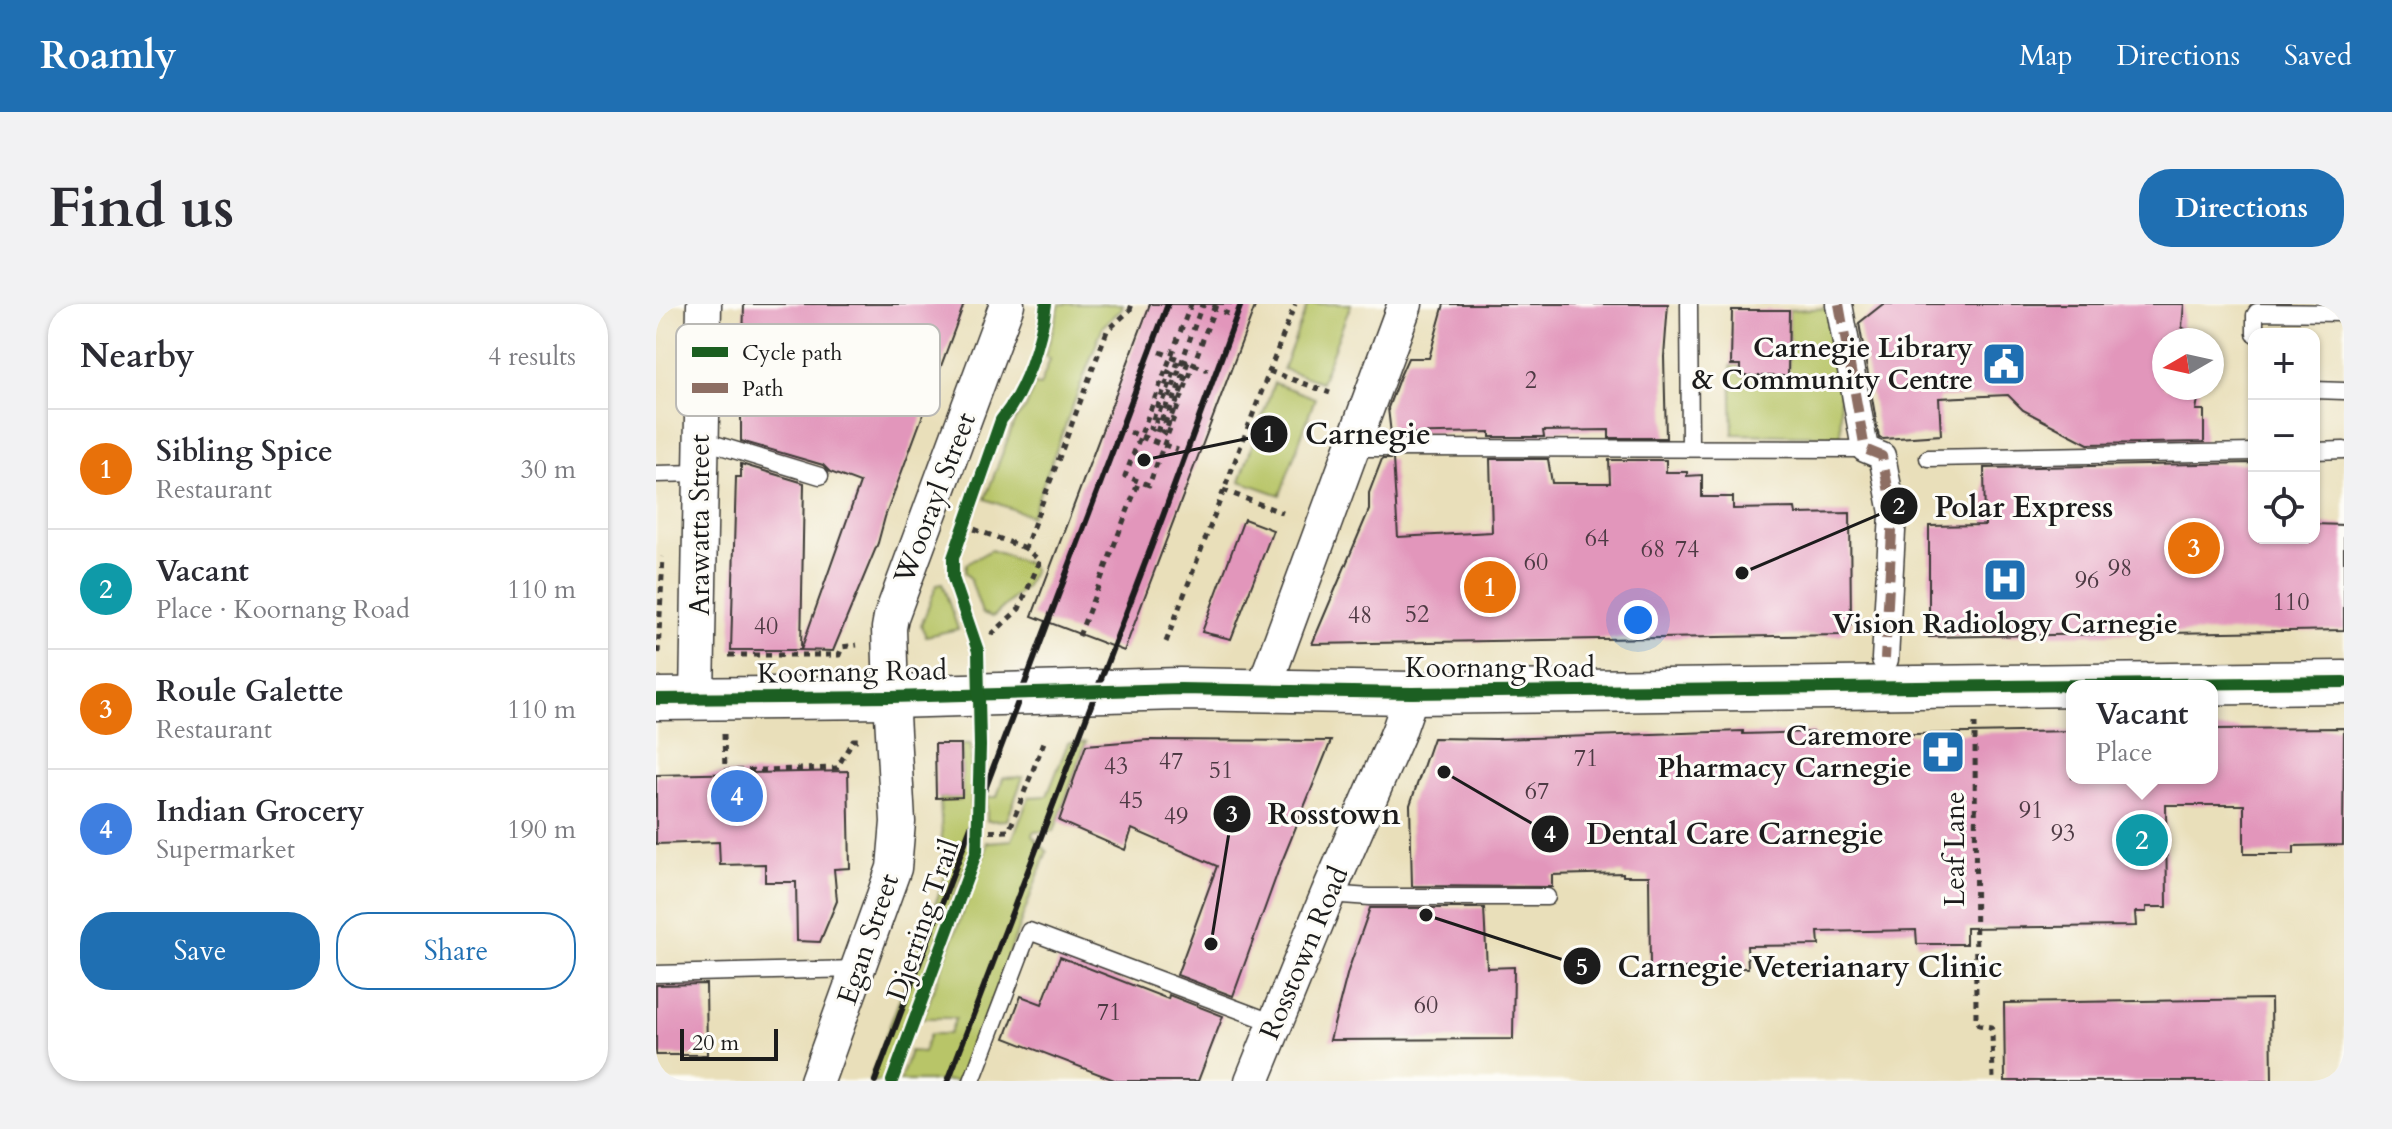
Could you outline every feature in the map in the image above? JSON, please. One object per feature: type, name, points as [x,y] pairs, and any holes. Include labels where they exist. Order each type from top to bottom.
[{"type":"street","name":"Arawatta Street","points":[[703,324],[704,304]]},
{"type":"street","name":"Woorayl Street","points":[[891,697],[889,628],[895,602],[1007,304]]},
{"type":"street","points":[[1263,690],[1405,304]]},
{"type":"street","points":[[1839,304],[1865,449],[1882,456],[1893,513],[1885,659]]},
{"type":"street","name":"Arawatta Street","points":[[697,698],[701,416]]},
{"type":"street","name":"Koornang Road","points":[[2218,683],[2344,682]]},
{"type":"street","name":"Koornang Road","points":[[656,699],[891,697],[1116,690],[1412,693],[2066,685]]},
{"type":"street","name":"Rosstown Road","points":[[1252,1081],[1412,693]]},
{"type":"street","name":"Egan Street","points":[[817,1081],[894,868],[898,822],[891,697]]},
{"type":"lane","points":[[1689,304],[1690,447]]},
{"type":"lane","points":[[2255,328],[2257,312],[2344,313]]},
{"type":"lane","points":[[2320,390],[2344,391]]},
{"type":"lane","points":[[1353,448],[1865,449]]},
{"type":"lane","points":[[2320,451],[2344,450]]},
{"type":"lane","points":[[1928,458],[2248,452]]},
{"type":"lane","points":[[656,474],[700,457],[820,476]]},
{"type":"lane","points":[[1328,894],[1370,897],[1547,897]]},
{"type":"lane","points":[[972,1081],[1029,931],[1274,1023]]},
{"type":"lane","points":[[656,974],[858,969]]},
{"type":"path","points":[[1025,548],[1107,331],[1130,310],[1132,304]]},
{"type":"path","points":[[1191,304],[1125,476],[1149,485],[1216,304]]},
{"type":"path","points":[[1166,642],[1295,304]]},
{"type":"path","points":[[1157,432],[1202,305],[1229,314]]},
{"type":"path","points":[[1160,352],[1208,370]]},
{"type":"path","points":[[1166,371],[1170,373],[1150,427],[1153,429],[1179,359]]},
{"type":"path","points":[[1188,362],[1162,431],[1165,433],[1186,378],[1190,380]]},
{"type":"path","points":[[1269,371],[1330,393]]},
{"type":"path","points":[[1145,427],[1169,436]]},
{"type":"path","points":[[1130,432],[1178,450]]},
{"type":"path","points":[[1141,437],[1165,446]]},
{"type":"path","points":[[1079,636],[1139,481]]},
{"type":"path","points":[[1223,490],[1283,513]]},
{"type":"path","points":[[968,512],[962,531],[1025,548],[1040,561],[1019,609],[991,635]]},
{"type":"path","points":[[753,656],[839,655],[842,647],[864,645]]},
{"type":"path","points":[[724,734],[725,771],[837,768],[853,740],[867,740]]},
{"type":"path","points":[[978,836],[1009,831],[1046,737]]},
{"type":"green space","points":[[1060,304],[1123,304],[1121,310],[1103,326],[1031,516],[985,499],[1015,420],[1026,408],[1034,385],[1040,386],[1050,359],[1045,356]]},
{"type":"green space","points":[[1308,304],[1351,304],[1321,382],[1283,369]]},
{"type":"green space","points":[[1836,308],[1841,436],[1733,434],[1731,365],[1740,365],[1741,376],[1788,376],[1789,310]]},
{"type":"green space","points":[[1274,383],[1315,398],[1280,495],[1240,481]]},
{"type":"green space","points":[[991,550],[1029,564],[1034,570],[1026,586],[993,617],[982,613],[970,578],[965,573],[966,564]]},
{"type":"green space","points":[[942,583],[958,629],[926,636],[921,626],[937,584]]},
{"type":"green space","points":[[1086,742],[1054,831],[1033,832],[1032,836],[1047,851],[962,1081],[900,1081],[910,1051],[923,1052],[930,1034],[949,1034],[956,1018],[923,1018],[987,842],[1012,840],[1029,797],[1047,796],[1068,743]]},
{"type":"green space","points":[[961,744],[971,744],[972,848],[884,1081],[869,1081],[944,880],[940,798],[962,797]]},
{"type":"green space","points":[[1023,777],[1007,820],[987,821],[987,797],[997,797],[1003,778]]},
{"type":"building","points":[[744,304],[964,304],[940,369],[940,324],[744,324]]},
{"type":"building","points":[[1150,304],[1256,304],[1124,651],[1032,616]]},
{"type":"building","points":[[1444,304],[1668,304],[1664,357],[1666,438],[1609,438],[1609,430],[1543,431],[1544,437],[1490,437],[1490,432],[1391,434],[1388,408],[1400,376],[1408,358],[1429,358]]},
{"type":"building","name":"Carnegie Library & Community Centre","points":[[1883,304],[2184,304],[2183,328],[2152,328],[2152,400],[2198,400],[2196,410],[2204,410],[2204,442],[2088,444],[2023,410],[2008,395],[1939,398],[1941,435],[1879,438],[1859,323]]},
{"type":"building","points":[[1732,310],[1789,310],[1788,376],[1740,376],[1740,365],[1731,365]]},
{"type":"building","points":[[922,416],[878,543],[833,651],[801,650],[860,483],[830,472],[823,465],[741,441],[741,417]]},
{"type":"building","points":[[1382,459],[1393,459],[1398,537],[1492,532],[1490,459],[1548,459],[1552,483],[1610,483],[1609,460],[1666,460],[1666,472],[1702,475],[1702,497],[1733,497],[1733,509],[1795,508],[1796,514],[1850,513],[1851,625],[1840,635],[1312,644],[1369,510],[1369,493]]},
{"type":"building","points":[[2248,463],[2248,544],[2320,544],[2320,524],[2344,525],[2344,630],[1929,637],[1929,526],[1985,525],[1984,468]]},
{"type":"building","points":[[741,464],[804,483],[801,650],[731,650],[736,477],[741,477]]},
{"type":"building","points":[[1244,519],[1273,530],[1231,639],[1202,632]]},
{"type":"building","points":[[2344,728],[2343,845],[2294,846],[2294,854],[2244,854],[2244,805],[2166,805],[2167,907],[2146,907],[2146,912],[2135,912],[2136,926],[1966,928],[1966,944],[1917,944],[1916,930],[1818,932],[1819,945],[1747,946],[1748,968],[1650,968],[1649,876],[1623,876],[1623,873],[1552,875],[1552,887],[1412,886],[1410,805],[1433,738],[1496,739],[1743,731],[1743,734],[1814,732],[1814,736],[2066,731],[2066,784],[2218,784],[2218,729]]},
{"type":"building","points":[[1148,740],[1331,741],[1280,866],[1233,996],[1177,975],[1217,866],[1132,829],[1125,850],[1059,821],[1086,745]]},
{"type":"building","points":[[935,744],[961,744],[962,797],[936,798]]},
{"type":"building","points":[[848,771],[850,868],[834,869],[837,901],[820,942],[797,941],[796,882],[765,882],[765,864],[720,865],[719,842],[656,844],[656,775]]},
{"type":"building","points":[[1370,908],[1484,908],[1487,968],[1514,967],[1513,1039],[1330,1040],[1348,971]]},
{"type":"building","points":[[1060,957],[1168,999],[1169,995],[1223,1016],[1198,1081],[1117,1081],[1005,1038],[1021,996],[1042,1004]]},
{"type":"building","points":[[706,984],[707,1055],[656,1055],[656,985]]},
{"type":"building","points":[[2271,999],[2272,1081],[2005,1081],[2004,1003]]},
{"type":"railway","points":[[875,1081],[1168,304]]},
{"type":"railway","points":[[948,1081],[1241,304]]},
{"type":"marked path","points":[[1839,304],[1865,449],[1882,456],[1893,513],[1885,659]]},
{"type":"cycle path","name":"Djerring Trail","points":[[892,1081],[977,851],[980,746],[978,651],[953,578],[953,558],[1001,420],[1018,395],[1031,365],[1046,304]]},
{"type":"cycle path","points":[[2218,683],[2344,682]]},
{"type":"cycle path","points":[[656,699],[891,697],[1180,689],[1412,693],[2066,685]]},
{"type":"place","name":"Carnegie Library & Community Centre","points":[[2004,364]]},
{"type":"place","name":"Carnegie","points":[[1144,460]]},
{"type":"place","name":"Roule Galette","points":[[2194,548]]},
{"type":"place","name":"Polar Express","points":[[1742,573]]},
{"type":"place","name":"Vision Radiology Carnegie","points":[[2005,580]]},
{"type":"place","name":"Sibling Spice","points":[[1490,587]]},
{"type":"place","name":"Caremore Pharmacy Carnegie","points":[[1943,752]]},
{"type":"place","name":"Dental Care Carnegie","points":[[1444,772]]},
{"type":"place","name":"Indian Grocery","points":[[737,796]]},
{"type":"place","name":"Vacant","points":[[2142,840]]},
{"type":"place","name":"Carnegie Veterianary Clinic","points":[[1426,915]]},
{"type":"place","name":"Rosstown","points":[[1211,944]]}]
